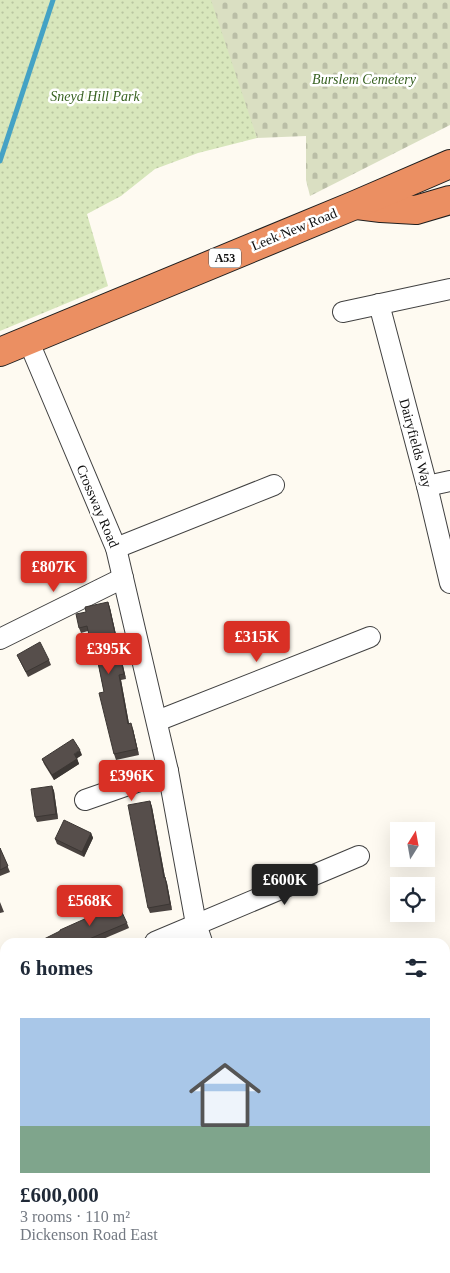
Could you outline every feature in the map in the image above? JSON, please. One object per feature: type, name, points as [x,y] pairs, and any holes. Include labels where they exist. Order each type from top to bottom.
[{"type":"highway","name":"Leek New Road","points":[[0,352],[356,205],[450,164]]},
{"type":"highway","points":[[356,205],[416,210],[450,200]]},
{"type":"street","points":[[342,312],[450,289]]},
{"type":"street","name":"Dairyfields Way","points":[[379,304],[428,486],[450,583]]},
{"type":"street","name":"Crossway Road","points":[[28,340],[116,548],[168,771],[199,933]]},
{"type":"street","points":[[428,486],[450,481]]},
{"type":"street","points":[[116,548],[274,484]]},
{"type":"street","points":[[0,639],[123,578]]},
{"type":"street","points":[[157,721],[370,637]]},
{"type":"street","points":[[85,800],[168,771]]},
{"type":"street","points":[[175,938],[199,933],[359,856]]},
{"type":"green space","name":"Sneyd Hill Park","points":[[0,0],[211,0],[257,138],[198,153],[155,169],[121,196],[87,214],[108,286],[0,331]]},
{"type":"green space","name":"Burslem Cemetery","points":[[210,0],[450,0],[450,125],[310,196],[306,180],[306,136],[257,138],[239,91]]},
{"type":"building","points":[[108,602],[124,674],[119,675],[128,724],[131,723],[137,749],[114,754],[99,693],[104,692],[94,643],[91,644],[87,626],[79,628],[76,614],[86,612],[85,607]]},
{"type":"building","points":[[40,642],[49,660],[26,672],[17,655]]},
{"type":"building","points":[[73,739],[80,750],[74,754],[77,759],[52,775],[42,759]]},
{"type":"building","points":[[52,786],[56,814],[35,817],[31,789]]},
{"type":"building","points":[[150,801],[170,904],[148,908],[128,805]]},
{"type":"building","points":[[64,820],[91,833],[82,852],[55,839]]},
{"type":"building","points":[[0,848],[8,866],[0,870]]},
{"type":"building","points":[[118,904],[127,923],[91,938],[46,938]]},
{"type":"waterway","points":[[0,161],[53,0]]}]
